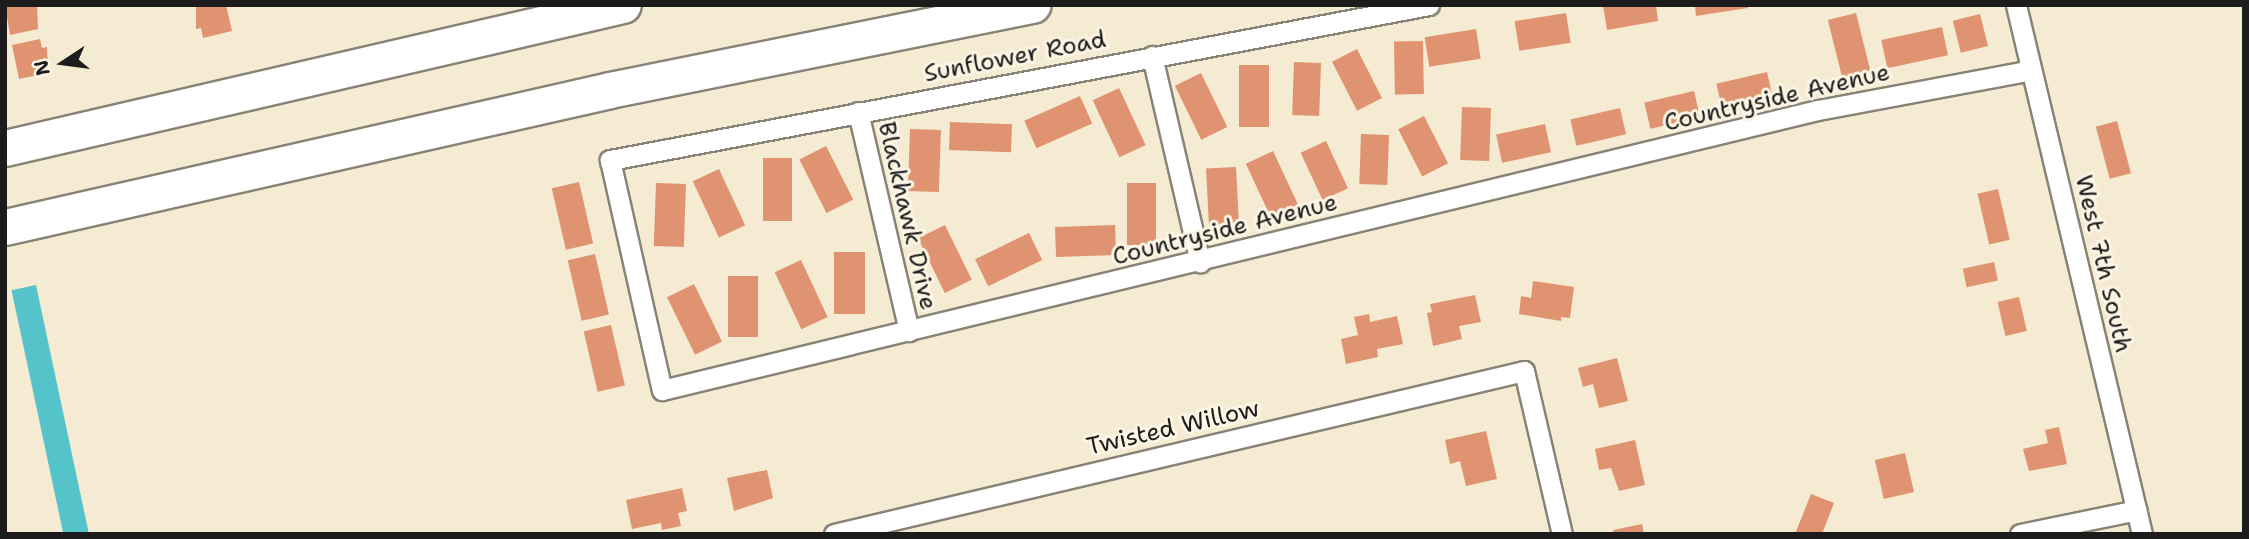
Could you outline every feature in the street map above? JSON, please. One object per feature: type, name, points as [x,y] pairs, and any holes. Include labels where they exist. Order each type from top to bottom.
[{"type":"highway","points":[[5,148],[624,5]]},
{"type":"highway","points":[[5,227],[610,90],[1033,5]]},
{"type":"street","name":"Sunflower Road","points":[[610,160],[1429,5]]},
{"type":"street","name":"West 7th South","points":[[2016,5],[2142,534]]},
{"type":"street","points":[[1152,56],[1200,262]]},
{"type":"street","name":"Countryside Avenue","points":[[610,160],[662,390],[1200,262],[1818,110],[2031,70]]},
{"type":"street","name":"Blackhawk Drive","points":[[858,112],[909,331]]},
{"type":"street","name":"Twisted Willow","points":[[834,534],[1524,371],[1562,534]]},
{"type":"street","points":[[2020,534],[2137,510]]},
{"type":"water","points":[[36,285],[89,533],[63,534],[12,290]]},
{"type":"building","points":[[5,5],[37,5],[38,29],[10,35]]},
{"type":"building","points":[[196,5],[226,5],[232,31],[203,38],[201,28],[196,29]]},
{"type":"building","points":[[1603,5],[1656,5],[1658,21],[1607,30]]},
{"type":"building","points":[[1695,5],[1747,5],[1748,8],[1696,16]]},
{"type":"building","points":[[1566,13],[1571,43],[1519,51],[1515,21]]},
{"type":"building","points":[[1856,13],[1871,73],[1843,80],[1828,20]]},
{"type":"building","points":[[1980,14],[1988,46],[1961,53],[1953,21]]},
{"type":"building","points":[[1942,27],[1948,55],[1887,68],[1881,40]]},
{"type":"building","points":[[1476,29],[1481,59],[1429,67],[1425,37]]},
{"type":"building","points":[[40,39],[42,48],[47,47],[48,73],[19,79],[12,45]]},
{"type":"building","points":[[1423,41],[1424,94],[1395,94],[1394,42]]},
{"type":"building","points":[[1357,49],[1382,98],[1357,111],[1332,62]]},
{"type":"building","points":[[1294,62],[1321,63],[1319,116],[1292,115]]},
{"type":"building","points":[[1239,65],[1269,65],[1269,127],[1239,127]]},
{"type":"building","points":[[1767,72],[1773,99],[1723,111],[1716,84]]},
{"type":"building","points":[[1201,73],[1227,127],[1201,140],[1175,86]]},
{"type":"building","points":[[1119,88],[1146,145],[1119,157],[1093,100]]},
{"type":"building","points":[[1694,91],[1700,117],[1650,129],[1644,102]]},
{"type":"building","points":[[1080,96],[1092,123],[1036,148],[1024,121]]},
{"type":"building","points":[[1462,107],[1491,108],[1489,161],[1460,160]]},
{"type":"building","points":[[1620,108],[1626,134],[1576,146],[1570,119]]},
{"type":"building","points":[[1424,116],[1448,163],[1422,176],[1398,129]]},
{"type":"building","points":[[2117,121],[2131,173],[2110,179],[2096,127]]},
{"type":"building","points":[[950,122],[1012,124],[1011,152],[949,150]]},
{"type":"building","points":[[1545,124],[1551,152],[1502,163],[1496,134]]},
{"type":"building","points":[[910,129],[941,130],[939,192],[908,191]]},
{"type":"building","points":[[1361,134],[1389,135],[1387,185],[1359,184]]},
{"type":"building","points":[[1326,141],[1348,188],[1323,200],[1301,153]]},
{"type":"building","points":[[826,146],[853,199],[827,213],[799,160]]},
{"type":"building","points":[[1273,151],[1299,206],[1272,219],[1246,164]]},
{"type":"building","points":[[763,158],[792,158],[792,221],[763,221]]},
{"type":"building","points":[[1236,167],[1239,227],[1209,228],[1206,169]]},
{"type":"building","points":[[719,169],[745,225],[719,237],[693,181]]},
{"type":"building","points":[[579,182],[593,243],[566,250],[552,188]]},
{"type":"building","points":[[656,183],[686,184],[684,247],[654,246]]},
{"type":"building","points":[[1127,183],[1156,183],[1156,245],[1127,245]]},
{"type":"building","points":[[1998,189],[2010,240],[1989,244],[1978,194]]},
{"type":"building","points":[[945,225],[972,280],[945,293],[918,238]]},
{"type":"building","points":[[1115,225],[1116,255],[1056,257],[1055,227]]},
{"type":"building","points":[[1029,233],[1042,260],[988,286],[975,259]]},
{"type":"building","points":[[834,252],[865,252],[865,314],[834,314]]},
{"type":"building","points":[[595,254],[609,314],[582,321],[568,260]]},
{"type":"building","points":[[801,260],[828,317],[801,329],[775,272]]},
{"type":"building","points":[[1994,262],[1998,281],[1967,287],[1963,269]]},
{"type":"building","points":[[728,276],[758,276],[758,337],[728,337]]},
{"type":"building","points":[[1533,281],[1574,287],[1570,318],[1561,317],[1561,321],[1519,314],[1521,296],[1531,298]]},
{"type":"building","points":[[694,284],[722,342],[695,355],[667,297]]},
{"type":"building","points":[[1475,295],[1481,322],[1459,326],[1462,339],[1433,346],[1427,313],[1432,312],[1430,304]]},
{"type":"building","points":[[2019,297],[2027,331],[2005,336],[1998,302]]},
{"type":"building","points":[[1369,314],[1370,322],[1397,316],[1403,344],[1377,349],[1378,357],[1346,364],[1341,339],[1358,335],[1354,317]]},
{"type":"building","points":[[611,325],[625,385],[598,392],[584,331]]},
{"type":"building","points":[[1617,358],[1628,401],[1599,408],[1593,384],[1583,387],[1578,368]]},
{"type":"building","points":[[2059,427],[2067,464],[2029,471],[2023,449],[2048,443],[2045,430]]},
{"type":"building","points":[[1486,431],[1497,479],[1466,486],[1460,461],[1450,464],[1445,440]]},
{"type":"building","points":[[1635,440],[1645,485],[1619,491],[1611,468],[1599,470],[1595,449]]},
{"type":"building","points":[[1905,453],[1914,492],[1884,499],[1875,460]]},
{"type":"building","points":[[767,470],[773,498],[734,511],[727,478]]},
{"type":"building","points":[[682,488],[687,511],[678,513],[681,526],[662,530],[661,523],[632,529],[626,500]]},
{"type":"building","points":[[1811,494],[1834,503],[1822,534],[1795,534]]},
{"type":"building","points":[[1642,524],[1644,534],[1614,534],[1613,530]]}]
